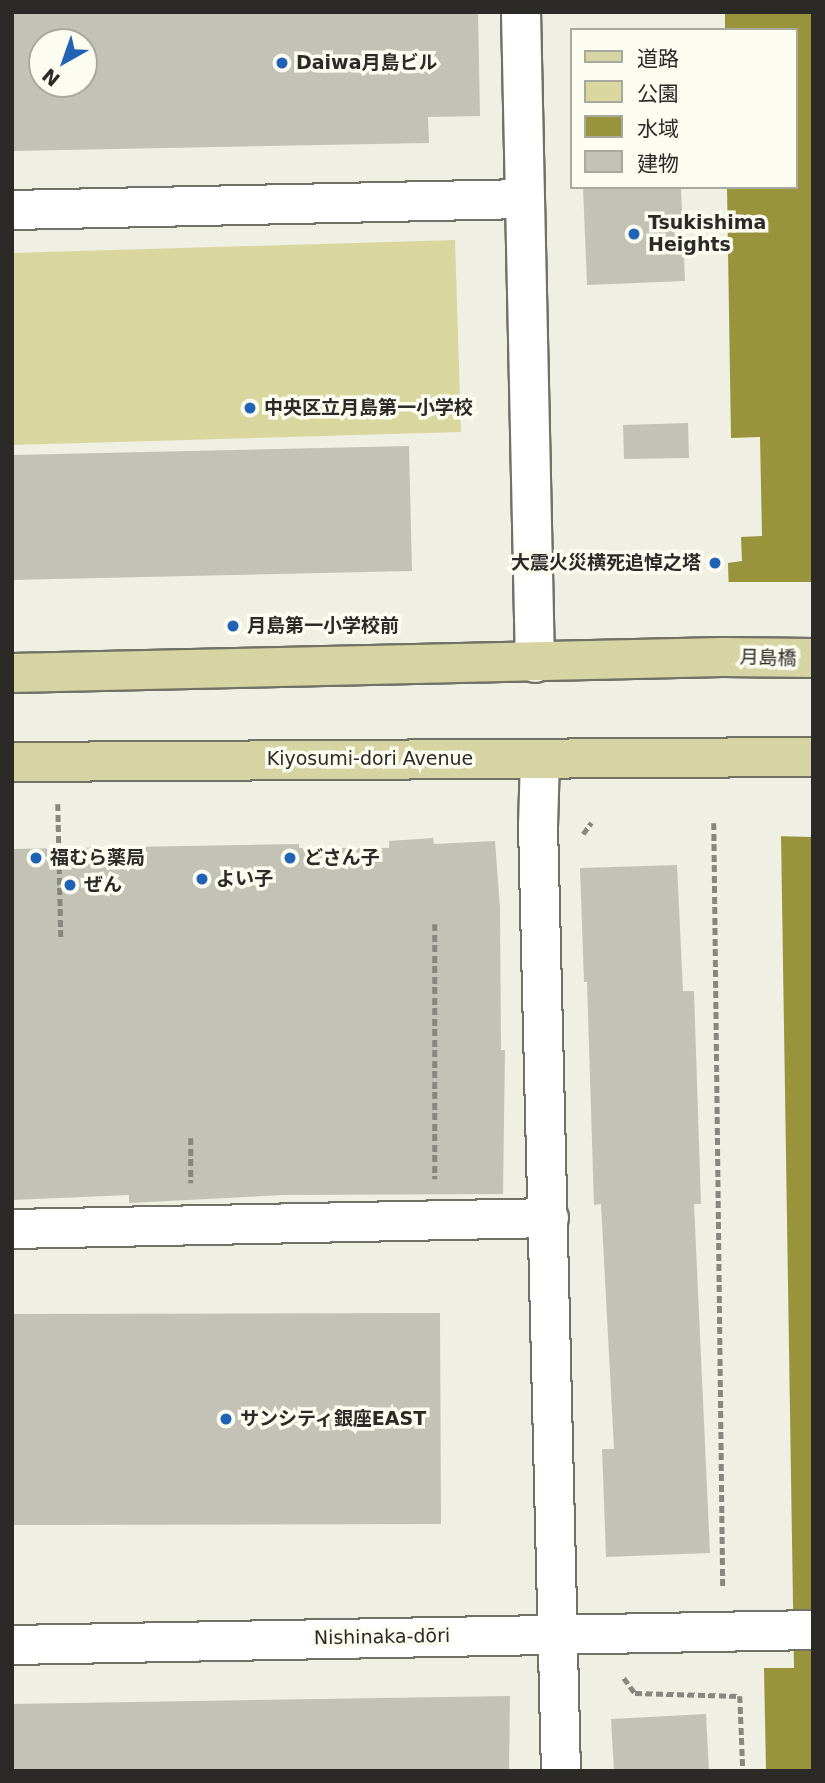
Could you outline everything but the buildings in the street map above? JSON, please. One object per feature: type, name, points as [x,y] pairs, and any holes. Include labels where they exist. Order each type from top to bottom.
[{"type":"main road","name":"月島橋","points":[[535,663],[723,657],[813,658]]},
{"type":"main road","points":[[12,673],[535,663]]},
{"type":"main road","name":"Kiyosumi-dori Avenue","points":[[12,761],[813,757]]},
{"type":"street","points":[[521,12],[535,663]]},
{"type":"street","points":[[12,210],[525,199]]},
{"type":"street","points":[[540,759],[538,825],[561,1771]]},
{"type":"street","points":[[12,1229],[549,1217]]},
{"type":"street","name":"Nishinaka-dōri","points":[[12,1645],[813,1630]]},
{"type":"path","points":[[56,761],[61,939]]},
{"type":"path","points":[[714,823],[737,1631]]},
{"type":"path","points":[[435,924],[435,1220]]},
{"type":"path","points":[[620,1673],[635,1693],[740,1696],[743,1771]]},
{"type":"green space","points":[[455,240],[461,432],[12,445],[12,253]]},
{"type":"water","points":[[725,12],[813,12],[813,1771],[766,1771],[764,1668],[794,1668],[781,835],[736,834],[728,563],[742,561],[741,537],[762,536],[760,437],[731,438],[727,189],[797,189],[797,28],[725,28]]},
{"type":"pier","points":[[725,582],[813,582],[813,837],[732,835]]},
{"type":"place","name":"Daiwa月島ビル","points":[[282,63]]},
{"type":"place","name":"Tsukishima Heights","points":[[634,234]]},
{"type":"place","name":"中央区立月島第一小学校","points":[[250,408]]},
{"type":"place","name":"大震火災横死追悼之塔","points":[[715,563]]},
{"type":"place","name":"月島第一小学校前","points":[[233,626]]},
{"type":"place","name":"福むら薬局","points":[[36,858]]},
{"type":"place","name":"どさん子","points":[[290,858]]},
{"type":"place","name":"よい子","points":[[202,879]]},
{"type":"place","name":"ぜん","points":[[70,885]]},
{"type":"place","name":"サンシティ銀座EAST","points":[[226,1419]]}]
